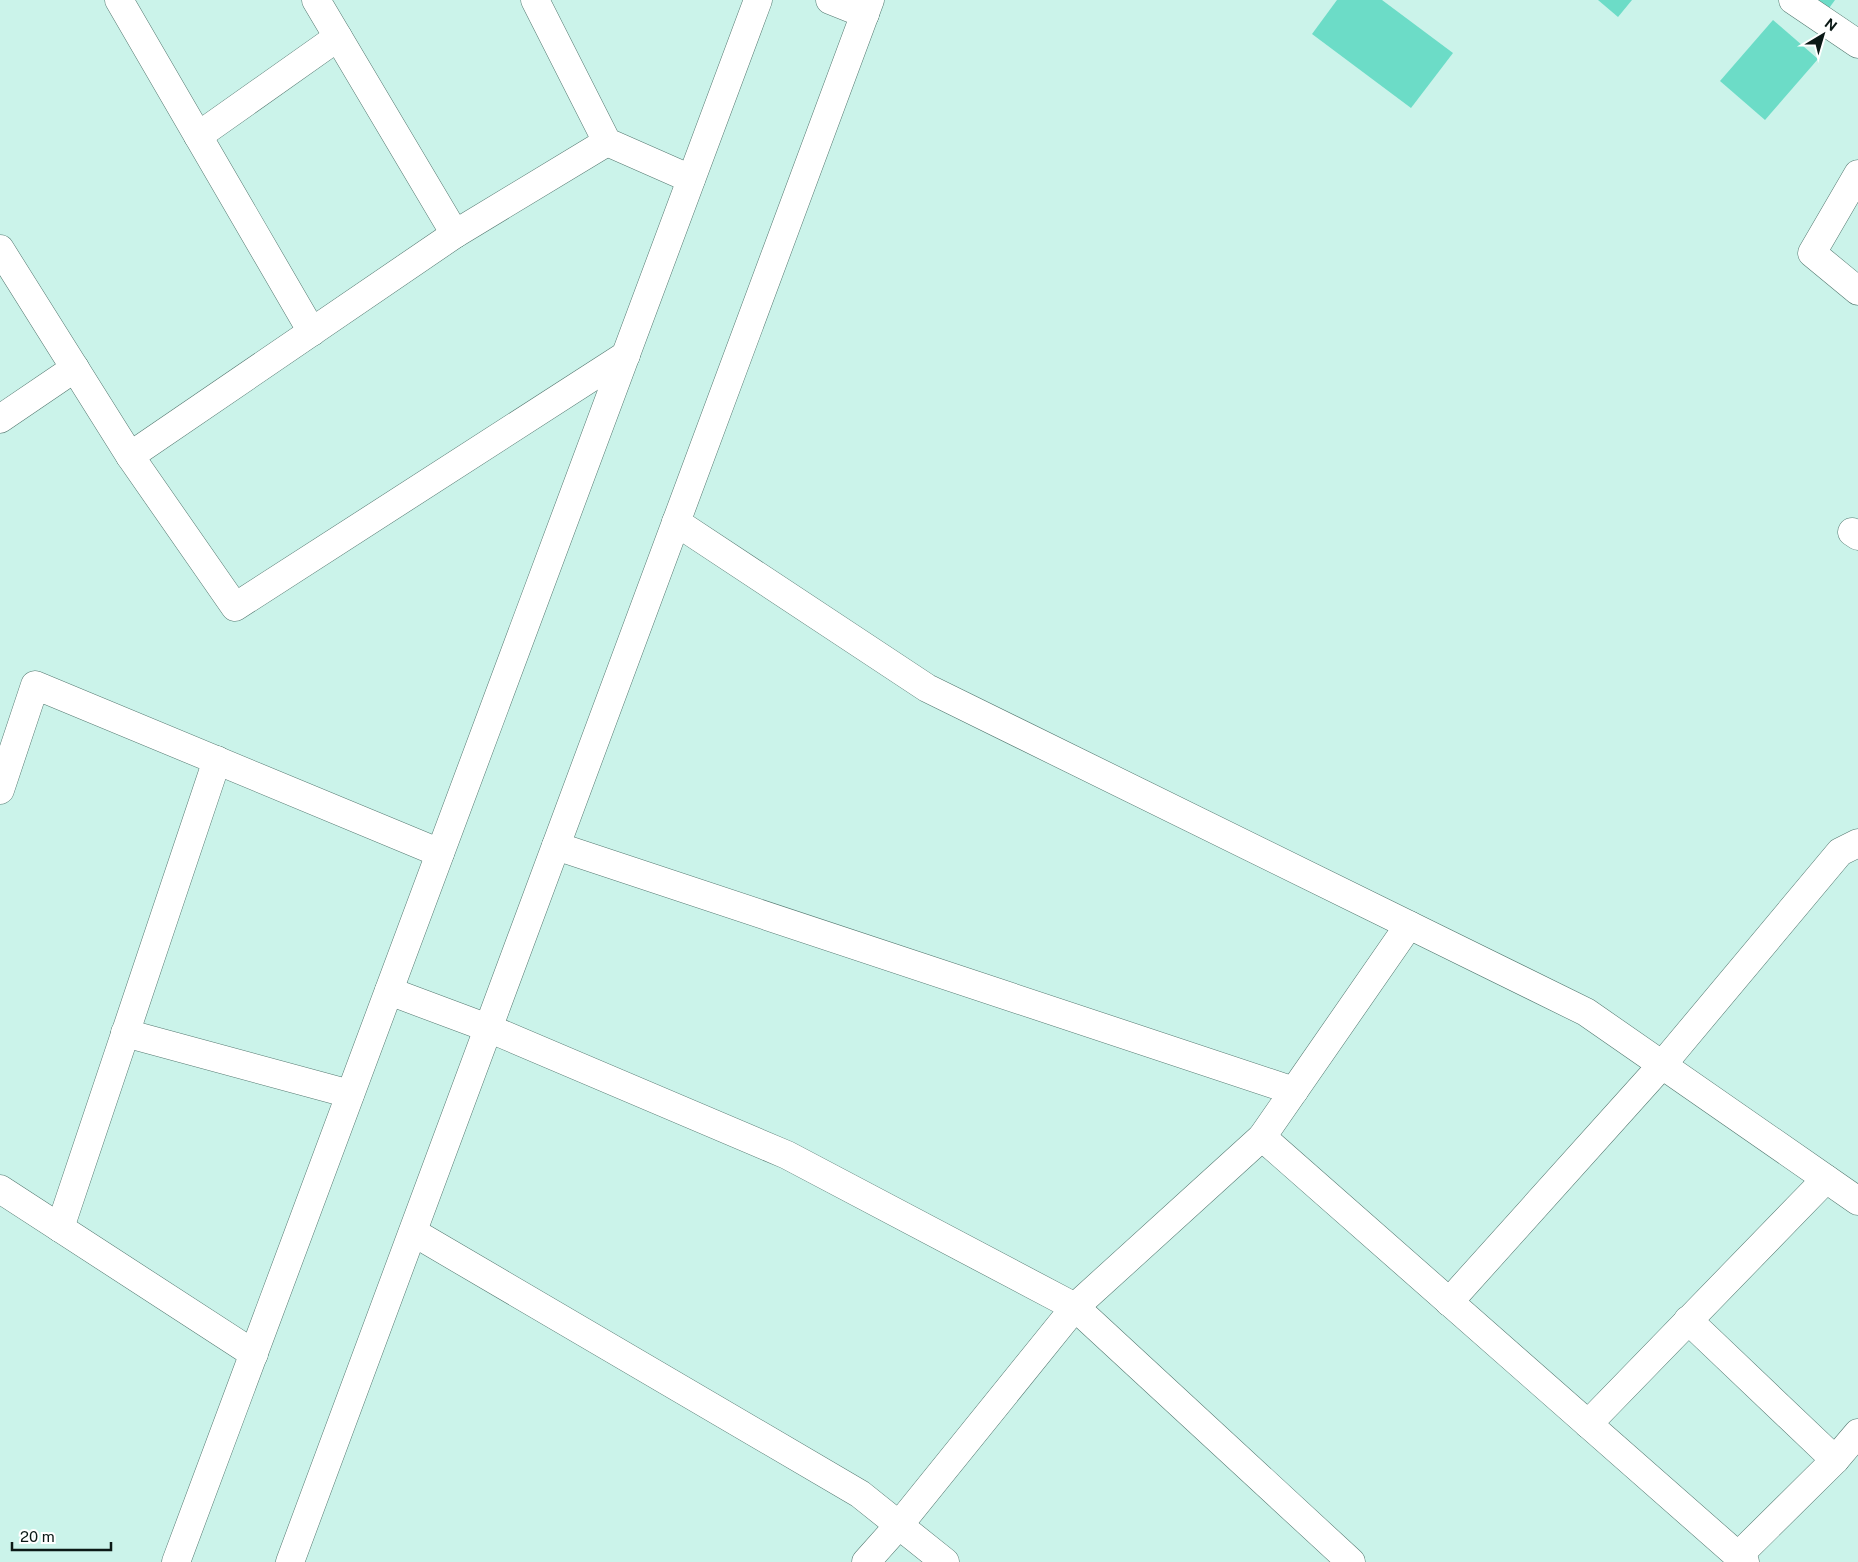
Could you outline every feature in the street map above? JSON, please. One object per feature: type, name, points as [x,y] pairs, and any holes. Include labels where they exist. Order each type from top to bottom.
[{"type":"street","points":[[119,0],[312,332]]},
{"type":"street","points":[[316,0],[456,234]]},
{"type":"street","points":[[535,0],[607,142],[691,179]]},
{"type":"street","points":[[176,1562],[758,0]]},
{"type":"street","points":[[290,1562],[868,7],[830,0]]},
{"type":"street","points":[[1793,0],[1858,44]]},
{"type":"street","points":[[198,136],[338,37]]},
{"type":"street","points":[[130,456],[456,234],[607,142]]},
{"type":"street","points":[[1858,174],[1812,253],[1858,291]]},
{"type":"street","points":[[4,263],[75,368],[130,456],[235,607],[626,355]]},
{"type":"street","points":[[0,419],[75,368]]},
{"type":"street","points":[[676,522],[927,688],[1586,1012],[1858,1201]]},
{"type":"street","points":[[0,790],[35,685],[440,853]]},
{"type":"street","points":[[60,1228],[217,760]]},
{"type":"street","points":[[1449,1302],[1662,1064],[1840,852],[1858,843]]},
{"type":"street","points":[[556,846],[1294,1091]]},
{"type":"street","points":[[866,1562],[899,1525],[1075,1307],[1262,1137],[1409,925]]},
{"type":"street","points":[[389,991],[488,1028],[787,1155],[1075,1307],[1350,1562]]},
{"type":"street","points":[[125,1033],[350,1094]]},
{"type":"street","points":[[1262,1137],[1741,1559],[1835,1460],[1858,1433]]},
{"type":"street","points":[[1588,1424],[1826,1179]]},
{"type":"street","points":[[0,1189],[254,1354]]},
{"type":"street","points":[[412,1232],[860,1494],[945,1562]]},
{"type":"street","points":[[1688,1320],[1835,1460]]},
{"type":"building","points":[[1337,0],[1382,0],[1453,53],[1411,108],[1312,34]]},
{"type":"building","points":[[1598,0],[1632,0],[1618,17]]},
{"type":"building","points":[[1804,0],[1835,0],[1824,15]]},
{"type":"building","points":[[1773,20],[1818,59],[1765,120],[1720,81]]}]
